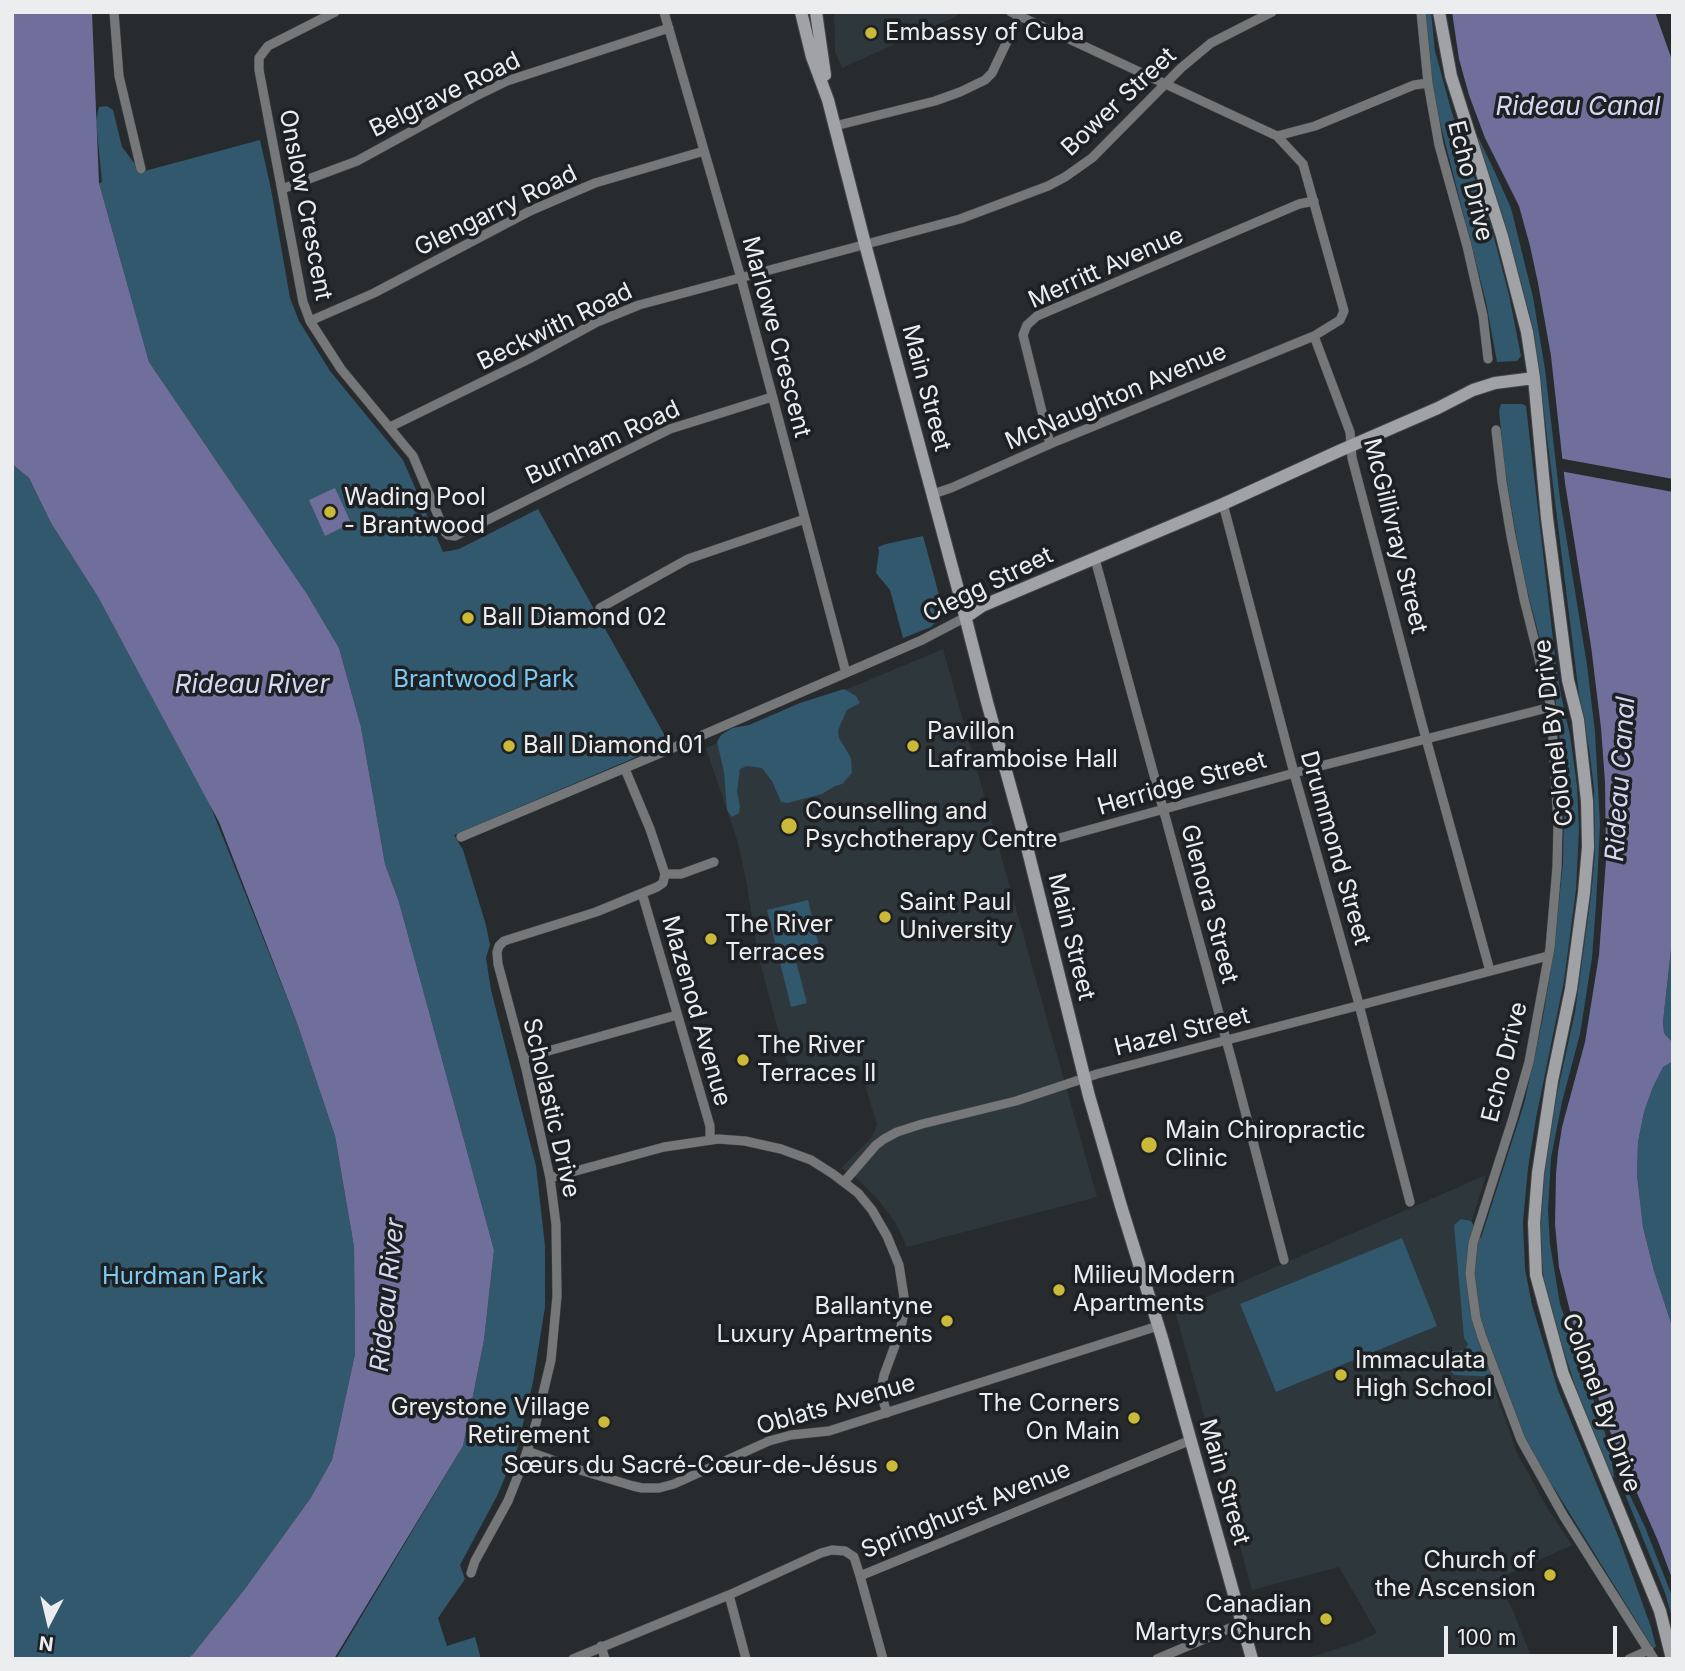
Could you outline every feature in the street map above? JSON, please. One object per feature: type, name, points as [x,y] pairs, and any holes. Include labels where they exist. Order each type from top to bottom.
[{"type":"main road","name":"Main Street","points":[[801,12],[812,57],[828,100],[966,617],[1085,1078],[1252,1659]]},
{"type":"main road","name":"Main Street","points":[[816,12],[828,100]]},
{"type":"main road","name":"Colonel By Drive","points":[[1439,12],[1451,76],[1502,236],[1527,332],[1547,518],[1568,680],[1578,720],[1587,801],[1588,847],[1572,989],[1552,1081],[1538,1173],[1534,1223],[1536,1275],[1563,1374],[1660,1611],[1672,1659]]},
{"type":"main road","name":"Clegg Street","points":[[966,617],[982,606],[1223,504],[1485,386],[1534,378]]},
{"type":"main road","name":"Colonel By Drive","points":[[1641,1566],[1665,1659]]},
{"type":"street","points":[[114,12],[119,76],[141,169]]},
{"type":"street","name":"Onslow Crescent","points":[[335,12],[268,46],[259,58],[259,71],[303,302],[310,321],[341,369],[413,456],[445,532],[456,536]]},
{"type":"street","name":"Marlowe Crescent","points":[[664,12],[741,278],[846,673]]},
{"type":"street","name":"Bower Street","points":[[865,244],[960,219],[1065,177],[1092,158],[1181,68],[1211,43],[1272,12]]},
{"type":"street","name":"Echo Drive","points":[[1421,12],[1428,83],[1439,145],[1467,246],[1483,316],[1488,359]]},
{"type":"street","points":[[835,126],[935,101],[985,80],[992,73],[1017,14],[1277,136],[1303,164],[1344,312],[1340,320],[1314,336]]},
{"type":"street","name":"Belgrave Road","points":[[282,189],[357,161],[507,81],[669,28]]},
{"type":"street","points":[[1277,136],[1315,126],[1414,85],[1428,83]]},
{"type":"street","name":"Glengarry Road","points":[[310,321],[374,293],[560,198],[595,183],[704,151]]},
{"type":"street","name":"Merritt Avenue","points":[[1050,444],[1023,335],[1027,325],[1037,316],[1286,209],[1314,201]]},
{"type":"street","name":"Beckwith Road","points":[[390,427],[597,322],[639,306],[865,244]]},
{"type":"street","name":"McNaughton Avenue","points":[[933,494],[1314,336]]},
{"type":"street","name":"McGillivray Street","points":[[1314,336],[1350,432],[1351,446],[1426,739],[1490,971]]},
{"type":"street","name":"Burnham Road","points":[[456,536],[670,429],[772,397]]},
{"type":"street","name":"Echo Drive","points":[[1496,430],[1511,536],[1552,707],[1558,824],[1557,867],[1548,956],[1529,1062],[1473,1243],[1470,1274],[1476,1318],[1482,1338],[1521,1440],[1563,1515],[1652,1654]]},
{"type":"street","name":"Drummond Street","points":[[1223,504],[1410,1202]]},
{"type":"street","points":[[600,608],[688,559],[805,519]]},
{"type":"street","name":"Glenora Street","points":[[1094,559],[1227,1041],[1284,1260]]},
{"type":"street","name":"Clegg Street","points":[[461,837],[922,640],[966,617]]},
{"type":"street","name":"Herridge Street","points":[[1027,847],[1294,773],[1552,707]]},
{"type":"street","points":[[625,769],[665,874],[663,883],[642,893]]},
{"type":"street","points":[[665,874],[681,874],[714,862]]},
{"type":"street","name":"Scholastic Drive","points":[[471,1573],[508,1502],[527,1451],[547,1380],[556,1318],[556,1224],[550,1178],[497,952],[503,942],[596,912],[642,893]]},
{"type":"street","name":"Mazenod Avenue","points":[[642,893],[709,1125],[710,1139]]},
{"type":"street","name":"Hazel Street","points":[[844,1182],[876,1145],[897,1132],[1016,1101],[1085,1078],[1548,956]]},
{"type":"street","points":[[523,1058],[677,1015]]},
{"type":"street","points":[[550,1178],[664,1147],[710,1139],[745,1140],[781,1149],[811,1160],[844,1182],[858,1193],[877,1219],[895,1255],[902,1281],[903,1322],[882,1385],[882,1397],[887,1413]]},
{"type":"street","name":"Oblats Avenue","points":[[527,1451],[633,1486],[659,1488],[674,1484],[769,1441],[829,1431],[1158,1326]]},
{"type":"street","name":"Springhurst Avenue","points":[[573,1659],[832,1550],[845,1551],[854,1557],[860,1576],[1191,1440]]},
{"type":"street","points":[[860,1576],[883,1659]]},
{"type":"street","points":[[729,1595],[746,1659]]},
{"type":"street","points":[[1157,1659],[1242,1623]]},
{"type":"street","points":[[601,1646],[605,1659]]},
{"type":"street","points":[[1629,1659],[1652,1654]]},
{"type":"shaded area","points":[[834,12],[960,12],[955,17],[842,68],[835,52]]},
{"type":"shaded area","name":"Saint Paul University","points":[[943,649],[1097,1197],[907,1247],[895,1222],[876,1197],[854,1176],[841,1168],[872,1137],[877,1125],[859,1065],[792,1081],[758,955],[737,840],[706,748]]},
{"type":"shaded area","name":"Immaculata High School","points":[[1486,1175],[1463,1249],[1473,1328],[1517,1453],[1548,1509],[1572,1545],[1498,1579],[1532,1659],[1305,1659],[1377,1633],[1339,1567],[1252,1590],[1175,1311]]},
{"type":"green space","points":[[1425,12],[1431,12],[1435,51],[1452,113],[1491,226],[1521,356],[1517,361],[1497,362],[1486,302],[1436,107]]},
{"type":"green space","name":"Brantwood Park","points":[[107,106],[113,110],[122,147],[141,172],[260,140],[290,298],[299,321],[330,371],[403,460],[443,552],[459,549],[538,509],[669,743],[454,835],[463,850],[486,925],[490,945],[486,958],[491,990],[536,1166],[545,1246],[545,1307],[533,1382],[517,1449],[497,1496],[460,1565],[465,1579],[438,1618],[447,1646],[475,1637],[481,1659],[336,1659],[463,1446],[484,1340],[494,1250],[399,902],[385,864],[361,727],[339,648],[307,594],[149,362],[99,183],[102,182],[96,121],[99,107]]},
{"type":"green space","points":[[1477,137],[1511,208],[1533,297],[1595,732],[1600,825],[1592,958],[1580,1034],[1551,1158],[1548,1210],[1550,1244],[1560,1304],[1607,1439],[1614,1477],[1611,1478],[1583,1410],[1553,1318],[1545,1289],[1540,1244],[1541,1197],[1546,1158],[1575,1012],[1591,896],[1595,853],[1594,789],[1581,711],[1537,356]]},
{"type":"green space","points":[[1501,404],[1526,406],[1556,665],[1577,786],[1579,829],[1576,890],[1564,981],[1528,1168],[1523,1222],[1525,1269],[1532,1305],[1558,1390],[1619,1538],[1651,1627],[1656,1647],[1653,1648],[1554,1488],[1535,1463],[1504,1381],[1500,1377],[1454,1375],[1442,1357],[1444,1352],[1465,1350],[1468,1344],[1464,1338],[1454,1225],[1461,1219],[1471,1221],[1481,1238],[1524,1104],[1543,1017],[1563,863],[1564,810],[1555,697],[1520,557],[1505,471],[1499,411]]},
{"type":"green space","name":"Hurdman Park","points":[[12,464],[29,478],[51,523],[98,597],[208,800],[297,1023],[335,1136],[354,1247],[355,1354],[332,1460],[310,1499],[244,1590],[187,1659],[12,1659]]},
{"type":"green space","points":[[923,536],[944,613],[931,627],[903,638],[890,590],[876,573],[878,547]]},
{"type":"green space","points":[[844,689],[856,696],[860,703],[847,710],[838,730],[839,738],[851,758],[852,773],[842,784],[822,794],[788,803],[781,802],[772,781],[762,768],[747,766],[740,769],[737,792],[739,813],[732,817],[727,810],[724,772],[717,742],[721,735],[732,728],[749,725],[800,703]]},
{"type":"green space","points":[[808,900],[821,954],[796,961],[807,1003],[791,1007],[767,910]]},
{"type":"green space","points":[[1673,932],[1673,1043],[1664,1033],[1663,1022]]},
{"type":"green space","points":[[1671,1061],[1673,1329],[1643,1227],[1637,1175],[1638,1142],[1644,1112],[1663,1066]]},
{"type":"green space","points":[[1402,1238],[1437,1326],[1276,1392],[1240,1304]]},
{"type":"green space","points":[[1625,1485],[1672,1596],[1673,1621],[1665,1593],[1622,1486]]},
{"type":"water","name":"Rideau River","points":[[12,12],[92,12],[99,183],[149,362],[307,594],[339,648],[361,727],[385,864],[399,902],[494,1250],[484,1340],[463,1446],[334,1659],[187,1659],[244,1590],[310,1499],[332,1460],[355,1354],[354,1247],[335,1136],[297,1023],[219,822],[98,597],[51,523],[29,478],[12,464]]},
{"type":"water","name":"Rideau Canal","points":[[1452,12],[1655,12],[1673,63],[1673,932],[1663,1022],[1664,1033],[1673,1043],[1673,1061],[1663,1067],[1644,1112],[1638,1142],[1637,1175],[1643,1227],[1673,1329],[1673,1581],[1609,1429],[1574,1327],[1559,1267],[1555,1224],[1558,1152],[1585,1042],[1599,955],[1606,860],[1601,728],[1565,483],[1551,356],[1538,283],[1519,206],[1485,138],[1469,95],[1459,59]]},
{"type":"water","name":"Wading Pool - Brantwood","points":[[335,488],[351,523],[325,536],[309,500]]},
{"type":"pier","points":[[1558,458],[1673,479],[1673,492],[1560,471]]},
{"type":"place","name":"Embassy of Cuba","points":[[871,33]]},
{"type":"place","name":"Wading Pool - Brantwood","points":[[330,512]]},
{"type":"place","name":"Ball Diamond 02","points":[[468,618]]},
{"type":"place","name":"Ball Diamond 01","points":[[509,746]]},
{"type":"place","name":"Pavillon Laframboise Hall","points":[[913,746]]},
{"type":"place","name":"Counselling and Psychotherapy Centre","points":[[789,826]]},
{"type":"place","name":"Saint Paul University","points":[[885,917]]},
{"type":"place","name":"The River Terraces","points":[[711,939]]},
{"type":"place","name":"The River Terraces II","points":[[743,1060]]},
{"type":"place","name":"Main Chiropractic Clinic","points":[[1149,1145]]},
{"type":"place","name":"Milieu Modern Apartments","points":[[1059,1290]]},
{"type":"place","name":"Ballantyne Luxury Apartments","points":[[947,1321]]},
{"type":"place","name":"Immaculata High School","points":[[1341,1375]]},
{"type":"place","name":"The Corners On Main","points":[[1134,1418]]},
{"type":"place","name":"Greystone Village Retirement","points":[[604,1422]]},
{"type":"place","name":"Sœurs du Sacré-Cœur-de-Jésus","points":[[892,1466]]},
{"type":"place","name":"Church of the Ascension","points":[[1550,1575]]},
{"type":"place","name":"Canadian Martyrs Church","points":[[1326,1619]]}]
